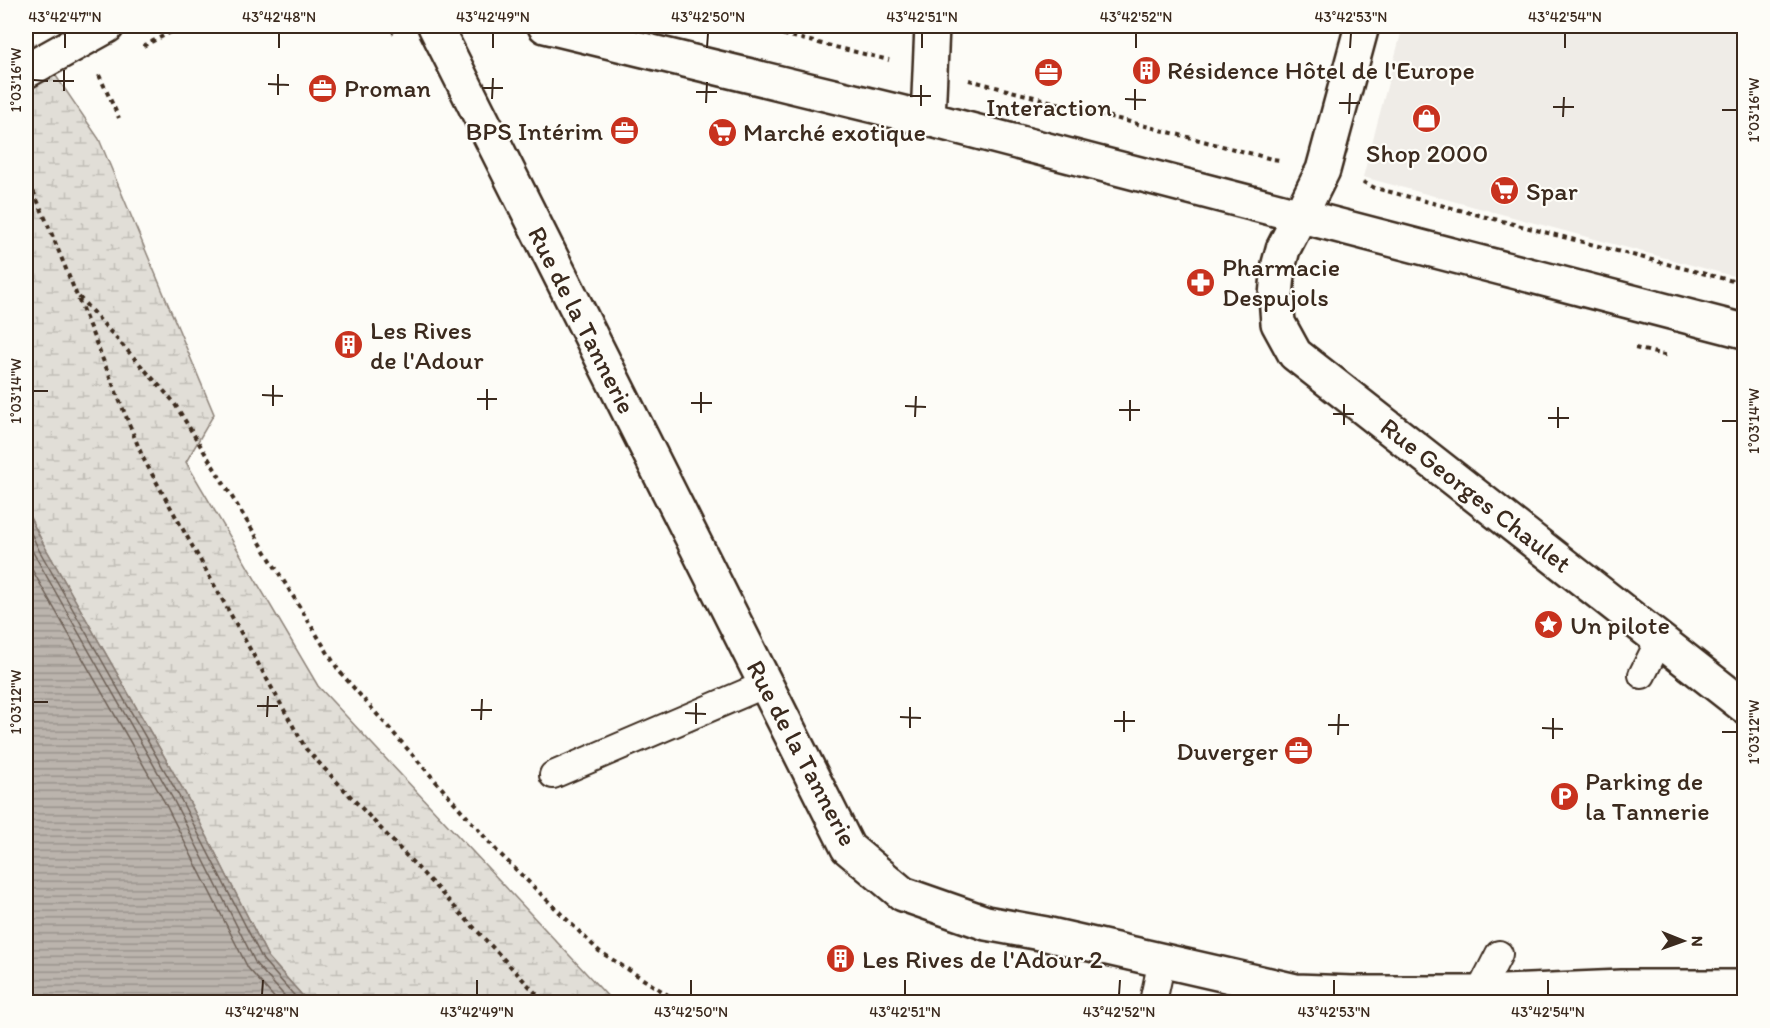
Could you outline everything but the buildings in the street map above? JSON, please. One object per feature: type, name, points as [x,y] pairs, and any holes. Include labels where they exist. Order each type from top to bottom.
[{"type":"street","points":[[26,71],[104,26]]},
{"type":"street","name":"Rue de la Tannerie","points":[[435,26],[848,848],[903,894],[986,923],[1046,934],[1296,991],[1479,993],[1622,987],[1744,987]]},
{"type":"street","points":[[545,26],[928,119],[1744,331]]},
{"type":"street","points":[[928,119],[932,26]]},
{"type":"street","name":"Rue Georges Chaulet","points":[[1362,26],[1323,170],[1283,249],[1279,264],[1276,296],[1278,323],[1295,354],[1744,706]]},
{"type":"lane","points":[[1642,675],[1660,639]]},
{"type":"lane","points":[[553,775],[766,684]]},
{"type":"lane","points":[[1479,993],[1499,954]]},
{"type":"lane","points":[[1153,1002],[1162,960]]},
{"type":"path","points":[[748,26],[895,61]]},
{"type":"path","points":[[963,79],[1283,160]]},
{"type":"path","points":[[104,83],[119,118]]},
{"type":"path","points":[[26,175],[143,459],[306,749],[544,1002]]},
{"type":"path","points":[[1358,180],[1376,188],[1744,284]]},
{"type":"path","points":[[75,293],[173,401],[339,671],[497,851],[599,951],[679,1002]]},
{"type":"shaded area","points":[[1403,26],[1744,26],[1744,279],[1363,177]]},
{"type":"green space","points":[[26,32],[99,139],[214,414],[186,462],[318,686],[613,1002],[308,1002],[268,957],[185,793],[26,510]]},
{"type":"water","points":[[26,510],[185,793],[268,957],[308,1002],[26,1002]]},
{"type":"place","name":"Résidence Hôtel de l'Europe","points":[[1146,70]]},
{"type":"place","name":"Interaction","points":[[1049,73]]},
{"type":"place","name":"Proman","points":[[323,88]]},
{"type":"place","name":"Shop 2000","points":[[1427,119]]},
{"type":"place","name":"BPS Intérim","points":[[624,131]]},
{"type":"place","name":"Marché exotique","points":[[722,132]]},
{"type":"place","name":"Spar","points":[[1505,191]]},
{"type":"place","name":"Pharmacie Despujols","points":[[1201,282]]},
{"type":"place","name":"Les Rives de l'Adour","points":[[349,345]]},
{"type":"place","name":"Un pilote","points":[[1549,625]]},
{"type":"place","name":"Duverger","points":[[1299,751]]},
{"type":"place","name":"Parking de la Tannerie","points":[[1564,796]]},
{"type":"place","name":"Les Rives de l'Adour 2","points":[[841,959]]}]
